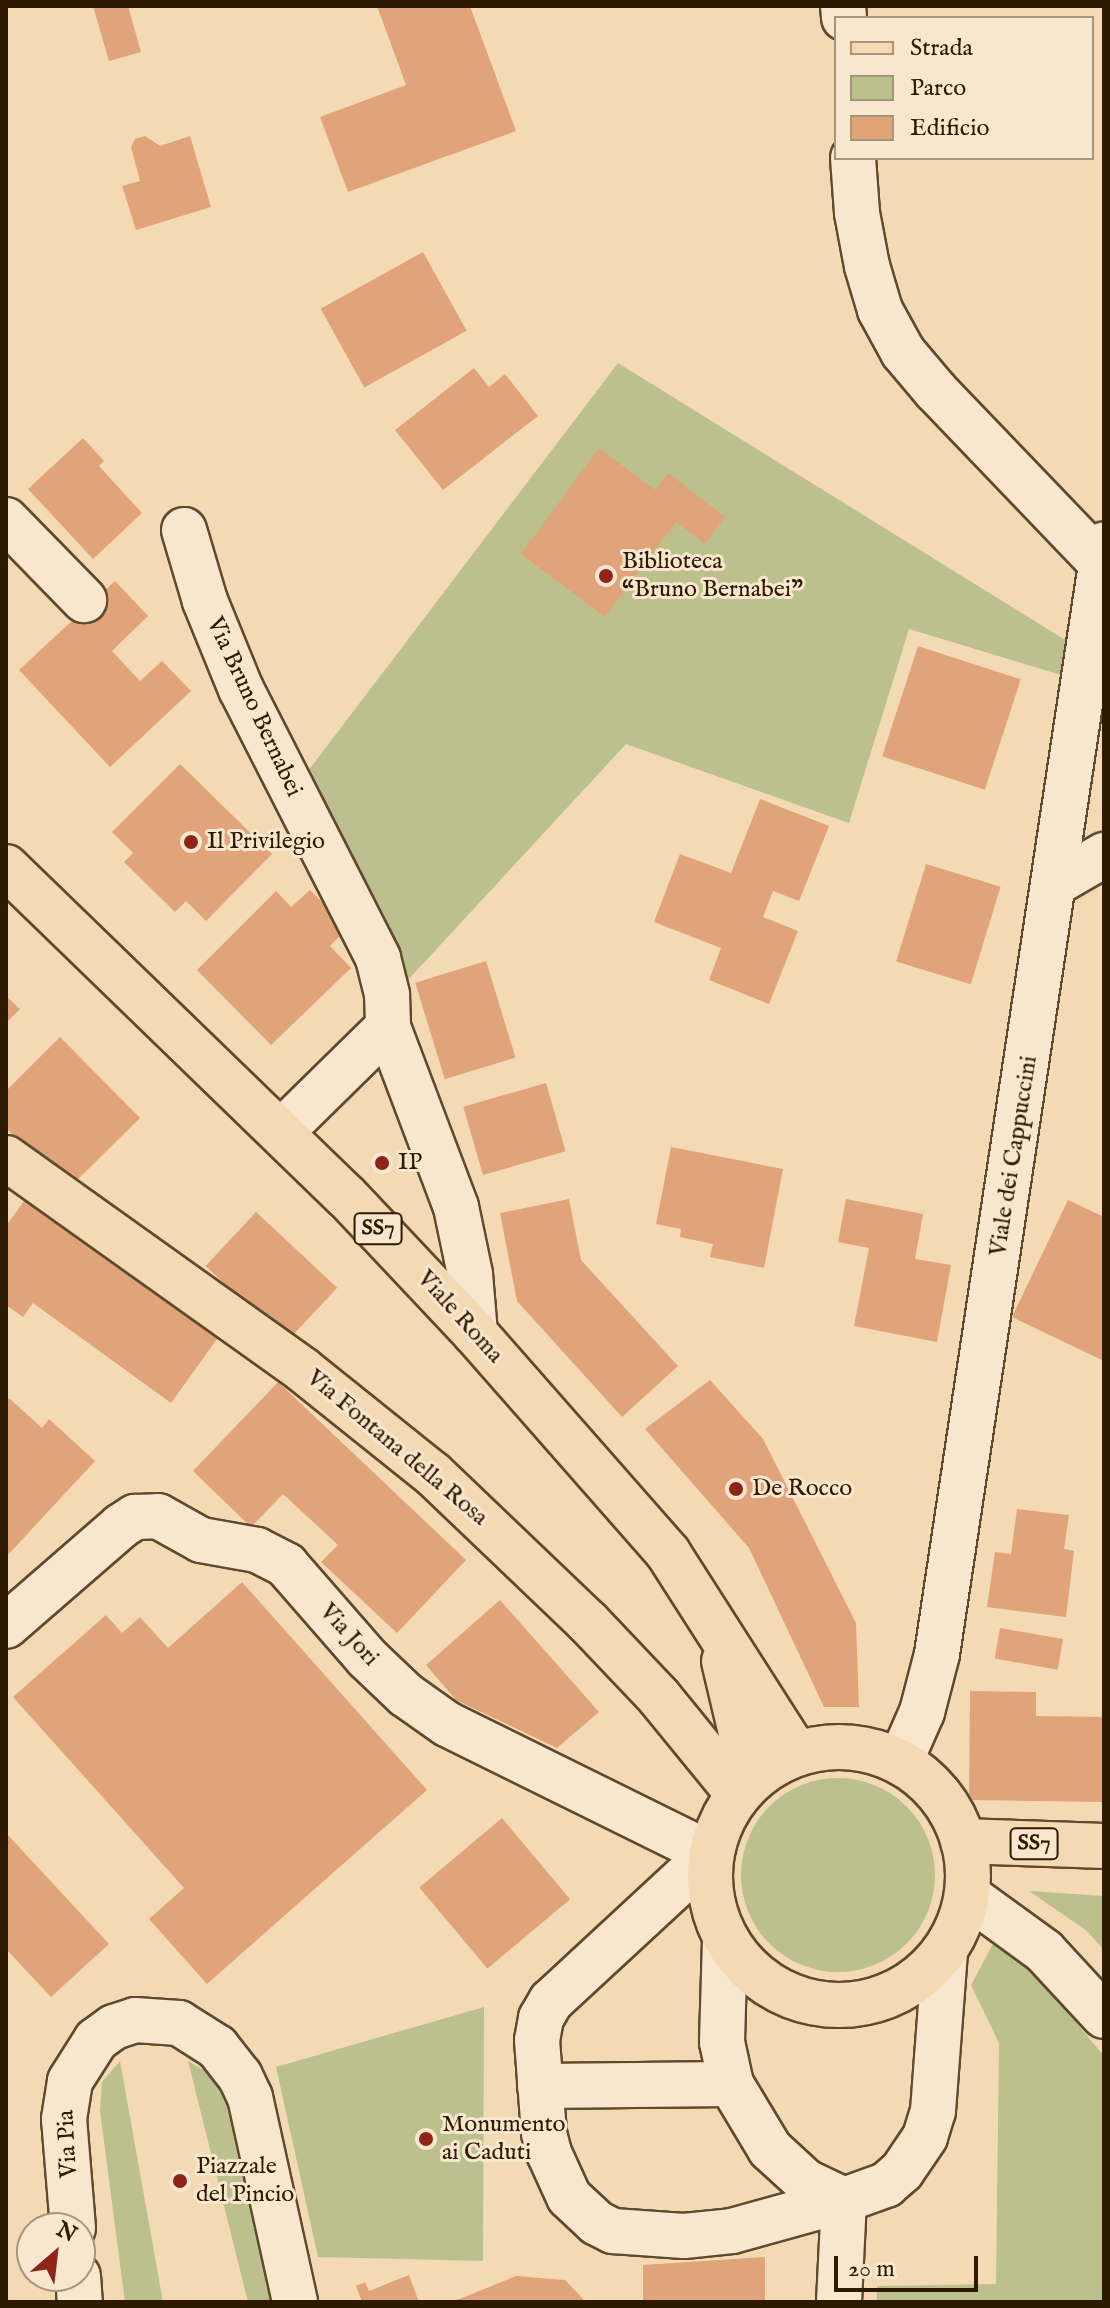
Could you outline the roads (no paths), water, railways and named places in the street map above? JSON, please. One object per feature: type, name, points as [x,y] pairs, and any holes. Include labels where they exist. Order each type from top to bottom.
[{"type":"main road","name":"Viale Roma","points":[[6,867],[281,1132],[475,1333],[660,1544],[715,1623],[796,1753]]},
{"type":"main road","name":"Via Fontana della Rosa","points":[[6,1158],[303,1370],[433,1474],[597,1631],[745,1786]]},
{"type":"main road","name":"Viale Roma","points":[[715,1623],[745,1786]]},
{"type":"main road","points":[[849,1747],[900,1762],[940,1795],[963,1841],[967,1895],[960,1924],[945,1951],[926,1973],[903,1990],[876,2001],[847,2006],[818,2005],[790,1997],[764,1983],[743,1964],[725,1940],[714,1913],[709,1885],[710,1854],[721,1822],[745,1786],[796,1753],[849,1747]]},
{"type":"main road","name":"SS7","points":[[963,1841],[1104,1846]]},
{"type":"street","points":[[853,160],[857,213],[867,266],[880,310],[897,342],[936,391],[1102,554]]},
{"type":"street","points":[[6,520],[84,600]]},
{"type":"street","name":"Via Bruno Bernabei","points":[[184,530],[205,601],[241,689],[378,958],[387,995],[388,1027],[456,1207],[470,1274],[475,1333]]},
{"type":"street","name":"Viale dei Cappuccini","points":[[900,1762],[922,1712],[937,1654],[1056,883],[1102,554]]},
{"type":"street","points":[[1056,883],[1104,855]]},
{"type":"street","points":[[281,1132],[388,1027]]},
{"type":"street","name":"Via Jori","points":[[6,1626],[121,1526],[135,1517],[158,1516],[201,1540],[257,1550],[286,1565],[367,1658],[406,1695],[447,1724],[710,1854]]},
{"type":"street","points":[[710,1854],[551,2001],[541,2018],[537,2040],[544,2133],[558,2178],[582,2212],[613,2231],[630,2234],[710,2234],[756,2226],[886,2185],[902,2171],[925,2137],[937,2085],[945,1951]]},
{"type":"street","points":[[967,1895],[1044,1951],[1104,2016]]},
{"type":"street","points":[[725,1940],[722,2042],[731,2084],[770,2149],[806,2182],[844,2200]]},
{"type":"street","name":"Via Pia","points":[[72,2212],[64,2119],[70,2081],[96,2040],[114,2027],[135,2020],[179,2023],[217,2047],[240,2076],[250,2097],[295,2302]]},
{"type":"street","points":[[540,2086],[731,2084]]},
{"type":"street","points":[[839,2302],[844,2200]]},
{"type":"place","name":"Biblioteca “Bruno Bernabei”","points":[[606,576]]},
{"type":"place","name":"Il Privilegio","points":[[191,842]]},
{"type":"place","name":"IP","points":[[382,1163]]},
{"type":"place","name":"De Rocco","points":[[736,1489]]},
{"type":"place","name":"Monumento ai Caduti","points":[[426,2139]]},
{"type":"place","name":"Piazzale del Pincio","points":[[180,2181]]}]
